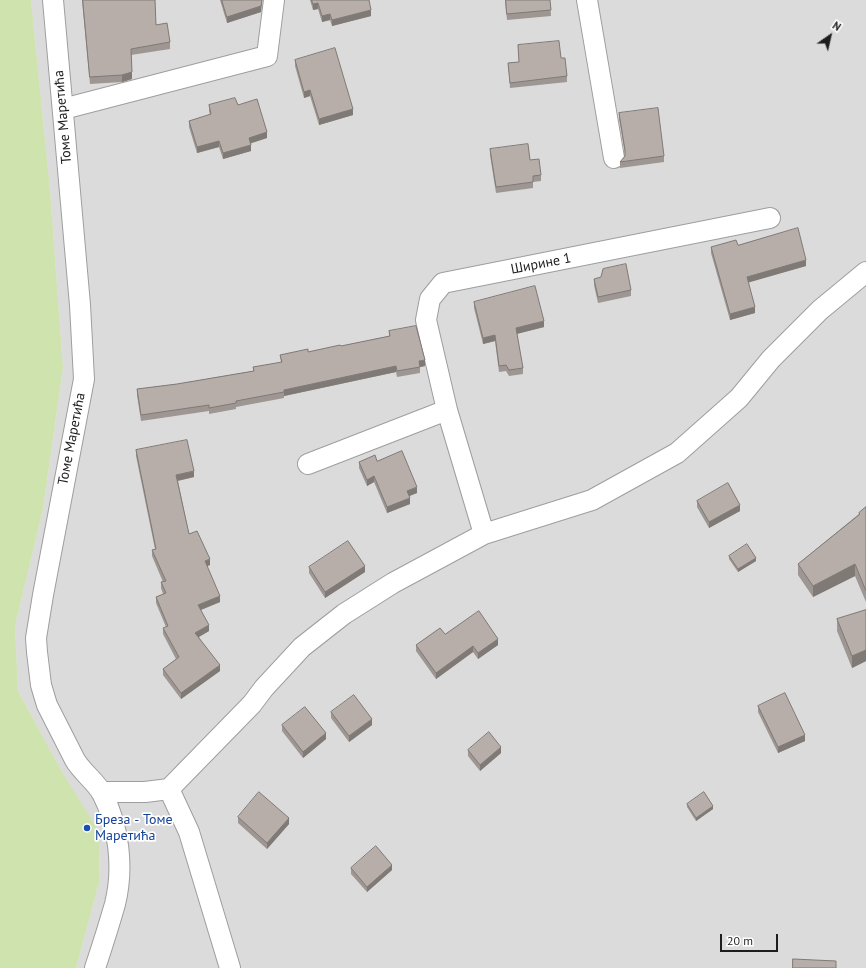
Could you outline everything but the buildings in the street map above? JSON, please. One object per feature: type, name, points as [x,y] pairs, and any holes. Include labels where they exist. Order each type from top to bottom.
[{"type":"street","name":"Томе Маретића","points":[[53,0],[80,305],[84,379],[36,638],[41,685],[47,704],[65,743],[80,769],[101,792],[109,810],[117,837],[119,874],[115,902],[95,968]]},
{"type":"street","points":[[63,109],[267,56],[274,0]]},
{"type":"street","points":[[587,0],[614,158]]},
{"type":"street","name":"Ширине 1","points":[[484,534],[448,410],[426,320],[430,299],[443,283],[770,218]]},
{"type":"street","points":[[101,792],[146,792],[169,788],[252,704],[264,688],[302,647],[344,614],[393,583],[484,534],[592,500],[677,453],[739,398],[771,359],[820,310],[866,272]]},
{"type":"street","points":[[308,464],[448,410]]},
{"type":"street","points":[[169,788],[188,832],[230,968]]},
{"type":"shaded area","points":[[31,0],[866,0],[866,968],[76,968],[99,883],[100,834],[61,770],[18,691],[15,626],[43,509],[63,368],[50,190]]},
{"type":"green space","points":[[0,0],[31,0],[50,190],[63,368],[43,509],[15,626],[18,691],[61,770],[100,833],[99,883],[76,968],[0,968]]},
{"type":"place","name":"Бреза - Томе Маретића","points":[[87,828]]}]
